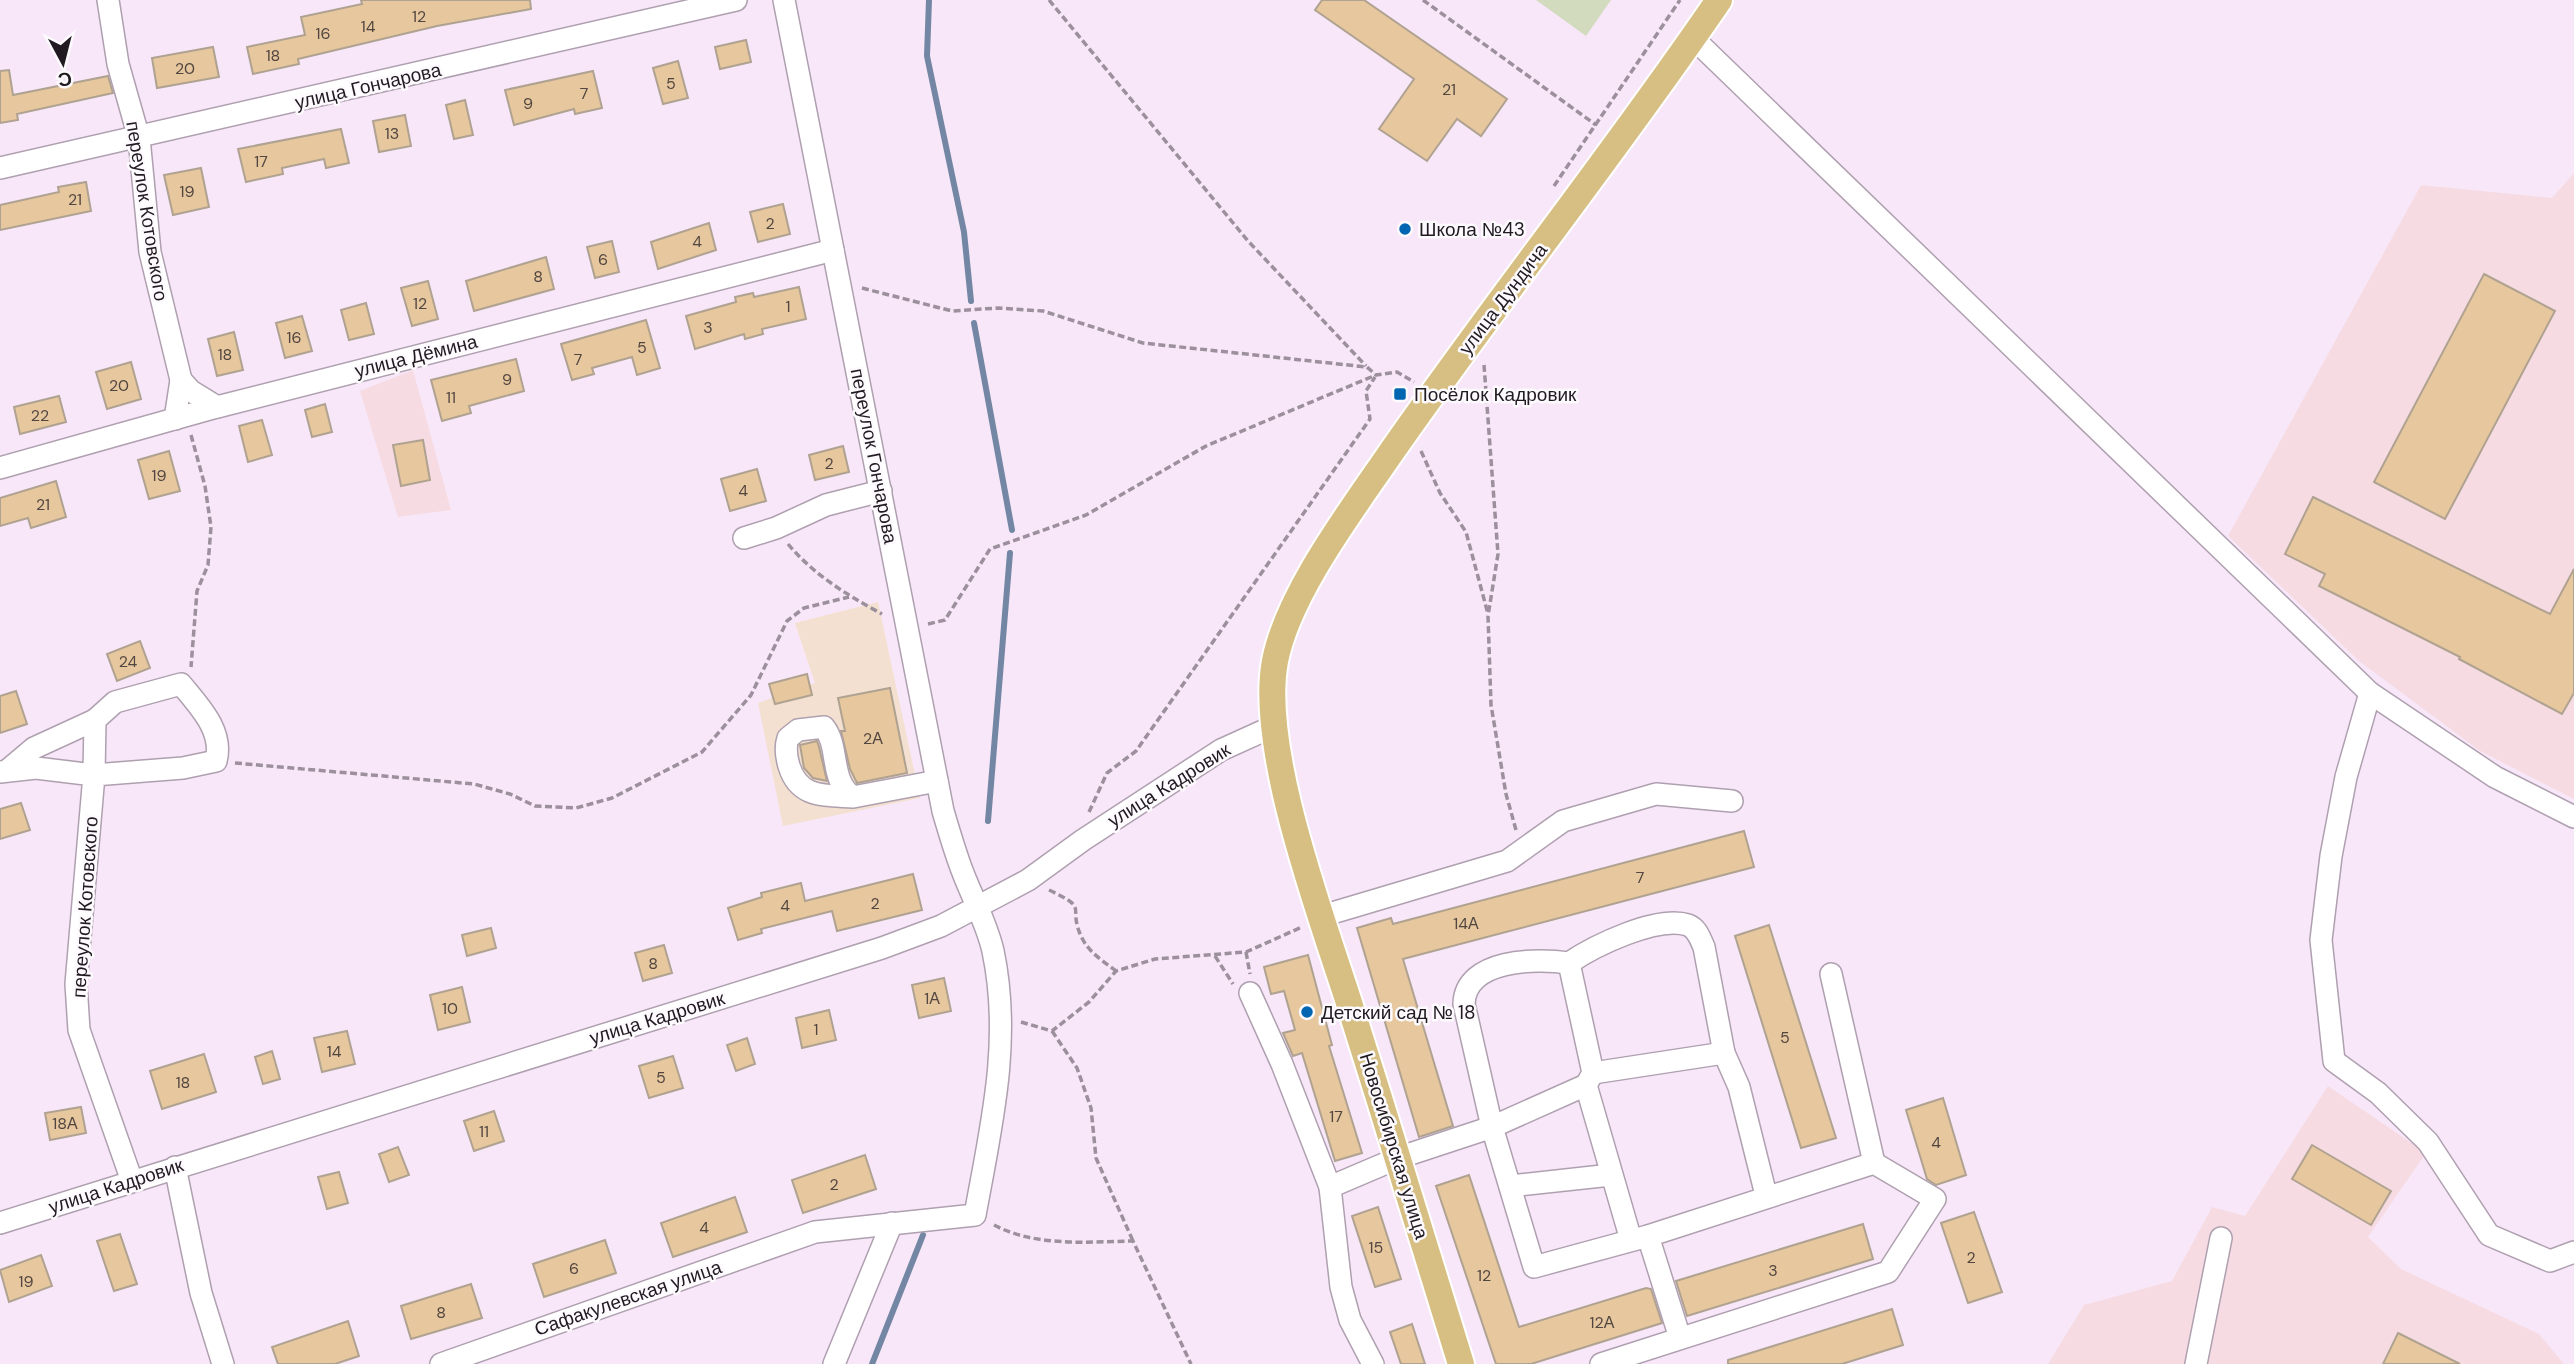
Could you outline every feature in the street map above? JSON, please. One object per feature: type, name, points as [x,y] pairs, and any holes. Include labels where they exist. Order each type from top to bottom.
[{"type":"main road","name":"улица Дундича","points":[[1275,726],[1275,663],[1293,613],[1322,559],[1431,395],[1620,142],[1719,0]]},
{"type":"main road","name":"Новосибирская улица","points":[[1275,726],[1300,844],[1461,1364]]},
{"type":"street","name":"переулок Котовского","points":[[108,0],[118,64],[138,138],[150,252],[181,380]]},
{"type":"street","name":"улица Гончарова","points":[[0,168],[736,0]]},
{"type":"street","name":"переулок Гончарова","points":[[784,0],[937,782],[959,863],[992,948],[1002,1017],[997,1095],[975,1215]]},
{"type":"street","points":[[1693,38],[2370,693],[2495,778],[2574,817]]},
{"type":"street","name":"улица Дёмина","points":[[0,468],[217,407],[833,250]]},
{"type":"street","points":[[181,380],[191,391],[217,407]]},
{"type":"street","points":[[180,418],[181,380]]},
{"type":"street","points":[[744,538],[776,528],[826,505],[881,491]]},
{"type":"street","points":[[181,684],[214,728],[218,743],[216,761],[183,768],[94,775],[36,768],[4,771],[34,748],[95,720],[115,702],[181,684]]},
{"type":"street","points":[[2370,693],[2346,777],[2331,856],[2321,940],[2333,1061],[2378,1093],[2428,1142],[2489,1235],[2550,1261],[2574,1252]]},
{"type":"street","name":"переулок Котовского","points":[[95,720],[94,775],[76,984],[79,1030],[132,1181]]},
{"type":"street","name":"улица Кадровик","points":[[0,1223],[883,948],[978,908],[1028,880],[1083,840],[1221,750],[1275,726]]},
{"type":"street","points":[[853,797],[937,782]]},
{"type":"street","points":[[1322,916],[1507,861],[1563,821],[1657,794],[1732,801]]},
{"type":"street","points":[[1766,1195],[1740,1087],[1724,1053],[1704,947],[1697,931],[1689,925],[1671,924],[1629,933],[1599,943],[1569,963],[1548,960],[1500,967],[1471,981],[1464,990],[1464,1004],[1492,1127],[1534,1267],[1639,1238],[1766,1195],[1874,1163]]},
{"type":"street","points":[[1569,963],[1589,1079],[1611,1175],[1680,1338]]},
{"type":"street","points":[[1601,1364],[1888,1272],[1935,1199],[1874,1163],[1831,974]]},
{"type":"street","points":[[1250,993],[1282,1064],[1331,1187],[1341,1286],[1350,1320],[1373,1364]]},
{"type":"street","points":[[1331,1187],[1398,1158],[1492,1127],[1589,1079],[1724,1053]]},
{"type":"street","points":[[175,1167],[201,1293],[223,1364]]},
{"type":"street","points":[[1510,1186],[1611,1175]]},
{"type":"street","name":"Сафакулевская улица","points":[[441,1364],[815,1231],[975,1215]]},
{"type":"street","points":[[834,1364],[892,1223]]},
{"type":"street","points":[[2196,1364],[2221,1238]]},
{"type":"path","points":[[1049,0],[1248,241],[1376,375]]},
{"type":"path","points":[[1423,0],[1620,142]]},
{"type":"path","points":[[840,282],[952,311],[998,308],[1042,311],[1143,343],[1367,367]]},
{"type":"path","points":[[1484,365],[1498,554],[1488,616],[1492,705],[1506,794],[1521,851]]},
{"type":"path","points":[[776,528],[809,567],[849,597],[907,628],[945,620],[990,549],[1086,515],[1206,446],[1376,375],[1397,372],[1431,395]]},
{"type":"path","points":[[1083,840],[1090,805],[1107,773],[1136,751],[1370,419],[1366,390],[1376,375]]},
{"type":"path","points":[[180,418],[205,486],[211,527],[208,565],[197,590],[191,668],[181,684]]},
{"type":"path","points":[[1410,426],[1440,493],[1466,533],[1488,616]]},
{"type":"path","points":[[216,761],[474,784],[510,794],[535,806],[576,808],[612,797],[702,752],[751,695],[787,621],[804,608],[849,597]]},
{"type":"path","points":[[1028,880],[1071,900],[1077,908],[1079,934],[1090,951],[1116,971]]},
{"type":"path","points":[[1052,1031],[1090,1002],[1116,971],[1155,959],[1246,952],[1322,916]]},
{"type":"path","points":[[1002,1017],[1052,1031],[1077,1068],[1091,1108],[1096,1158],[1191,1364]]},
{"type":"path","points":[[975,1215],[1009,1233],[1056,1242],[1133,1241]]},
{"type":"shaded area","points":[[2574,173],[2574,799],[2480,751],[2359,661],[2228,536],[2421,185],[2552,198]]},
{"type":"shaded area","points":[[413,370],[451,510],[398,517],[360,391]]},
{"type":"shaded area","points":[[878,602],[920,798],[783,826],[758,703],[815,683],[795,623]]},
{"type":"shaded area","points":[[2328,1086],[2426,1153],[2368,1237],[2401,1269],[2539,1334],[2564,1364],[2048,1364],[2084,1305],[2172,1281],[2212,1207],[2245,1216]]},
{"type":"green space","points":[[1536,0],[1611,0],[1586,36]]},
{"type":"building","points":[[361,0],[530,0],[531,9],[437,26],[298,59],[299,64],[253,74],[247,47],[305,35],[301,17],[362,4]]},
{"type":"building","points":[[1322,0],[1364,0],[1507,99],[1481,136],[1457,119],[1427,161],[1379,129],[1414,79],[1315,10]]},
{"type":"building","points":[[746,40],[751,62],[720,69],[715,47]]},
{"type":"building","points":[[213,47],[219,77],[157,88],[152,58]]},
{"type":"building","points":[[678,61],[688,98],[663,104],[653,68]]},
{"type":"building","points":[[9,70],[13,95],[108,76],[113,93],[17,114],[18,120],[0,123],[0,71]]},
{"type":"building","points":[[593,71],[602,108],[575,114],[574,109],[514,125],[505,90]]},
{"type":"building","points":[[465,100],[473,135],[454,139],[446,105]]},
{"type":"building","points":[[405,115],[411,146],[379,152],[373,121]]},
{"type":"building","points":[[341,129],[349,163],[326,168],[324,159],[282,168],[283,174],[246,182],[238,149]]},
{"type":"building","points":[[201,168],[209,207],[173,215],[164,175]]},
{"type":"building","points":[[86,182],[91,211],[0,230],[0,205],[59,192],[58,187]]},
{"type":"building","points":[[783,204],[790,234],[758,242],[750,212]]},
{"type":"building","points":[[709,223],[716,250],[658,269],[651,242]]},
{"type":"building","points":[[612,241],[619,272],[595,278],[587,247]]},
{"type":"building","points":[[546,257],[554,289],[474,311],[466,281]]},
{"type":"building","points":[[2484,274],[2555,311],[2445,519],[2374,482]]},
{"type":"building","points":[[428,281],[438,319],[412,326],[401,288]]},
{"type":"building","points":[[799,287],[806,319],[762,329],[763,334],[745,339],[744,334],[695,349],[686,316],[736,302],[735,297],[753,293],[754,297]]},
{"type":"building","points":[[366,303],[374,334],[349,340],[341,310]]},
{"type":"building","points":[[302,316],[312,351],[285,358],[276,323]]},
{"type":"building","points":[[646,320],[660,368],[637,375],[632,357],[592,368],[594,374],[572,380],[561,344]]},
{"type":"building","points":[[234,332],[243,370],[217,376],[208,339]]},
{"type":"building","points":[[516,359],[524,391],[469,406],[471,413],[442,421],[431,380]]},
{"type":"building","points":[[131,362],[141,399],[107,409],[96,372]]},
{"type":"building","points":[[59,396],[66,422],[20,434],[14,407]]},
{"type":"building","points":[[325,404],[332,432],[312,437],[305,410]]},
{"type":"building","points":[[262,420],[272,455],[248,462],[239,426]]},
{"type":"building","points":[[423,440],[430,480],[401,486],[393,445]]},
{"type":"building","points":[[843,446],[849,472],[815,480],[809,455]]},
{"type":"building","points":[[169,451],[180,491],[149,499],[138,460]]},
{"type":"building","points":[[757,469],[766,501],[730,511],[721,479]]},
{"type":"building","points":[[56,481],[66,517],[31,528],[28,518],[0,526],[0,498]]},
{"type":"building","points":[[2313,497],[2550,614],[2574,569],[2574,693],[2562,714],[2459,659],[2460,657],[2319,586],[2325,574],[2285,554]]},
{"type":"building","points":[[140,641],[150,668],[117,681],[107,654]]},
{"type":"building","points":[[807,674],[812,695],[775,704],[769,684]]},
{"type":"building","points":[[890,688],[907,773],[857,783],[850,769],[841,731],[845,731],[838,698]]},
{"type":"building","points":[[16,691],[27,724],[0,733],[0,696]]},
{"type":"building","points":[[817,741],[827,781],[813,778],[804,768],[800,745]]},
{"type":"building","points":[[21,803],[30,830],[0,839],[0,809]]},
{"type":"building","points":[[1744,831],[1754,867],[1403,959],[1453,1126],[1419,1137],[1357,928],[1391,918],[1393,924]]},
{"type":"building","points":[[913,874],[922,910],[837,931],[832,911],[761,929],[762,933],[738,940],[728,908],[762,897],[761,893],[801,883],[805,901]]},
{"type":"building","points":[[1769,925],[1836,1138],[1801,1148],[1735,936]]},
{"type":"building","points":[[491,928],[496,948],[467,956],[462,935]]},
{"type":"building","points":[[664,945],[672,973],[643,981],[635,953]]},
{"type":"building","points":[[1308,955],[1332,1045],[1329,1046],[1362,1153],[1335,1161],[1302,1053],[1293,1056],[1283,1033],[1295,1030],[1284,991],[1271,994],[1264,967]]},
{"type":"building","points":[[944,978],[951,1011],[919,1018],[912,985]]},
{"type":"building","points":[[462,987],[470,1022],[438,1030],[430,995]]},
{"type":"building","points":[[829,1010],[836,1040],[802,1048],[796,1018]]},
{"type":"building","points":[[347,1031],[355,1064],[322,1072],[314,1038]]},
{"type":"building","points":[[747,1038],[755,1064],[736,1071],[727,1045]]},
{"type":"building","points":[[272,1051],[280,1079],[263,1084],[255,1057]]},
{"type":"building","points":[[204,1054],[216,1092],[162,1109],[150,1071]]},
{"type":"building","points":[[673,1056],[683,1088],[649,1098],[639,1066]]},
{"type":"building","points":[[1943,1098],[1966,1175],[1936,1185],[1927,1179],[1906,1110]]},
{"type":"building","points":[[81,1107],[86,1133],[50,1140],[45,1113]]},
{"type":"building","points":[[494,1111],[504,1141],[474,1151],[464,1121]]},
{"type":"building","points":[[2312,1145],[2391,1191],[2371,1225],[2292,1179]]},
{"type":"building","points":[[398,1147],[409,1175],[389,1182],[379,1154]]},
{"type":"building","points":[[865,1155],[876,1189],[803,1213],[792,1180]]},
{"type":"building","points":[[339,1172],[348,1203],[327,1209],[318,1177]]},
{"type":"building","points":[[1469,1175],[1519,1327],[1646,1288],[1651,1289],[1662,1323],[1531,1364],[1496,1364],[1436,1186]]},
{"type":"building","points":[[735,1197],[747,1232],[673,1257],[661,1223]]},
{"type":"building","points":[[1378,1207],[1401,1279],[1375,1287],[1352,1216]]},
{"type":"building","points":[[1974,1212],[2002,1292],[1968,1303],[1941,1223]]},
{"type":"building","points":[[1863,1224],[1873,1259],[1687,1316],[1676,1281]]},
{"type":"building","points":[[120,1234],[137,1284],[114,1291],[97,1241]]},
{"type":"building","points":[[605,1240],[616,1273],[544,1297],[533,1264]]},
{"type":"building","points":[[41,1255],[52,1286],[9,1302],[0,1270]]},
{"type":"building","points":[[471,1284],[482,1318],[411,1339],[401,1306]]},
{"type":"building","points":[[1892,1309],[1903,1345],[1842,1364],[1728,1364],[1728,1360]]},
{"type":"building","points":[[348,1321],[359,1356],[335,1364],[278,1364],[272,1347]]},
{"type":"building","points":[[1412,1324],[1425,1364],[1401,1364],[1390,1332]]},
{"type":"building","points":[[2398,1333],[2460,1364],[2383,1364]]},
{"type":"waterway","points":[[929,0],[927,56],[964,232],[971,301]]},
{"type":"waterway","points":[[974,323],[1012,530]]},
{"type":"waterway","points":[[988,821],[1010,553]]},
{"type":"waterway","points":[[872,1364],[923,1235]]},
{"type":"place","name":"Школа №43","points":[[1405,229]]},
{"type":"place","name":"Посёлок Кадровик","points":[[1400,394]]},
{"type":"place","name":"Детский сад № 18","points":[[1307,1012]]}]
